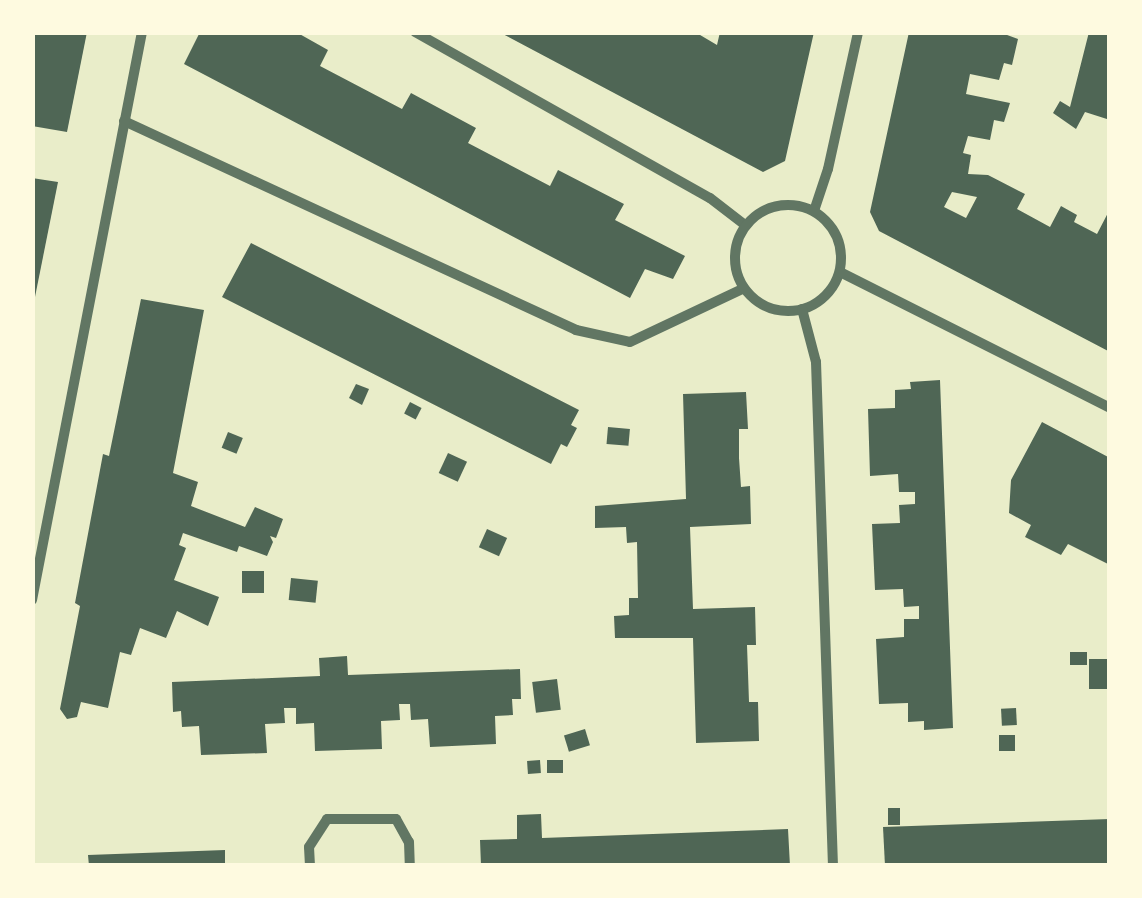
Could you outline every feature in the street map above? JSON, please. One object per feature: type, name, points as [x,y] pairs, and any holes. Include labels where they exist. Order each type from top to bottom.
[{"type":"street","points":[[32,600],[142,32]]},
{"type":"street","points":[[416,32],[710,198],[745,226]]},
{"type":"street","points":[[814,211],[828,169],[858,32]]},
{"type":"street","points":[[124,121],[576,330],[630,342],[744,288]]},
{"type":"street","points":[[787,204],[814,211],[834,231],[840,272],[826,296],[802,309],[775,310],[744,288],[735,263],[745,226],[772,207],[787,204]]},
{"type":"street","points":[[840,272],[1110,408]]},
{"type":"street","points":[[802,309],[816,362],[833,866]]},
{"type":"street","points":[[310,866],[309,847],[327,819],[396,819],[409,842],[410,866]]},
{"type":"building","points":[[35,32],[87,32],[67,132],[32,126]]},
{"type":"building","points":[[200,32],[296,32],[328,50],[320,66],[402,109],[411,93],[476,128],[468,143],[550,186],[558,170],[624,204],[615,220],[685,256],[673,279],[645,269],[630,298],[184,64]]},
{"type":"building","points":[[499,32],[695,32],[717,45],[720,32],[814,32],[785,161],[763,172]]},
{"type":"building","points":[[909,32],[999,32],[1018,39],[1012,65],[1004,63],[999,80],[970,74],[966,94],[1010,103],[1004,122],[994,120],[990,140],[968,136],[963,153],[971,155],[968,174],[988,175],[1025,194],[1017,209],[1050,227],[1061,206],[1077,215],[1074,222],[1097,234],[1110,209],[1110,352],[879,231],[870,212]],"holes":[[[952,192],[977,197],[966,218],[944,207]]]},
{"type":"building","points":[[1089,32],[1110,32],[1110,120],[1085,112],[1076,129],[1053,113],[1060,101],[1070,107]]},
{"type":"building","points":[[32,178],[58,182],[34,302],[32,302]]},
{"type":"building","points":[[251,243],[579,410],[571,425],[577,428],[567,447],[561,444],[551,464],[222,297]]},
{"type":"building","points":[[141,299],[204,310],[173,473],[198,482],[191,506],[245,527],[255,507],[283,519],[276,538],[270,536],[273,542],[267,556],[239,546],[237,552],[183,533],[179,545],[186,548],[174,580],[219,597],[208,626],[177,611],[166,638],[140,628],[131,655],[120,652],[108,708],[81,702],[77,717],[67,719],[60,709],[80,606],[75,603],[103,454],[109,456]]},
{"type":"building","points":[[940,380],[953,728],[924,730],[924,721],[908,722],[908,703],[879,704],[876,639],[904,637],[904,619],[919,619],[919,606],[904,607],[903,589],[875,590],[872,524],[900,523],[899,505],[915,504],[915,492],[899,492],[898,474],[870,476],[868,409],[895,408],[895,390],[911,389],[910,382]]},
{"type":"building","points":[[356,384],[369,389],[362,405],[349,398]]},
{"type":"building","points":[[746,392],[748,429],[739,429],[739,458],[741,487],[750,486],[751,524],[690,527],[693,609],[755,607],[756,645],[747,645],[749,702],[758,702],[759,741],[696,743],[693,638],[615,638],[614,616],[629,615],[629,598],[638,598],[637,542],[627,543],[626,527],[595,528],[595,506],[686,499],[683,394]]},
{"type":"building","points":[[410,402],[422,408],[416,419],[404,414]]},
{"type":"building","points":[[1042,422],[1110,458],[1110,565],[1068,544],[1061,555],[1025,537],[1031,525],[1009,513],[1011,480]]},
{"type":"building","points":[[608,427],[630,429],[628,446],[607,444]]},
{"type":"building","points":[[228,432],[243,438],[236,454],[222,448]]},
{"type":"building","points":[[448,453],[467,462],[458,482],[439,473]]},
{"type":"building","points":[[487,529],[507,538],[499,556],[479,547]]},
{"type":"building","points":[[242,571],[264,571],[264,593],[242,593]]},
{"type":"building","points":[[291,578],[318,581],[316,603],[289,600]]},
{"type":"building","points":[[1070,652],[1087,652],[1087,665],[1070,665]]},
{"type":"building","points":[[347,656],[348,675],[520,669],[521,699],[512,699],[513,715],[495,716],[496,744],[430,747],[428,719],[411,720],[410,704],[399,704],[400,720],[381,721],[382,749],[315,751],[314,723],[296,724],[296,708],[284,708],[285,723],[265,724],[267,753],[201,755],[199,726],[182,727],[181,711],[173,712],[172,682],[320,676],[319,658]]},
{"type":"building","points":[[1089,659],[1110,659],[1110,689],[1089,689]]},
{"type":"building","points":[[557,679],[561,710],[536,713],[532,682]]},
{"type":"building","points":[[1016,708],[1017,725],[1002,726],[1001,709]]},
{"type":"building","points":[[585,729],[590,745],[569,752],[564,735]]},
{"type":"building","points":[[999,735],[1015,735],[1015,751],[999,751]]},
{"type":"building","points":[[540,760],[541,773],[528,774],[527,761]]},
{"type":"building","points":[[547,760],[563,760],[563,773],[547,773]]},
{"type":"building","points":[[888,808],[900,808],[900,825],[888,825]]},
{"type":"building","points":[[541,814],[542,838],[788,829],[790,866],[481,866],[480,840],[517,839],[517,815]]},
{"type":"building","points":[[1110,819],[1110,866],[885,866],[883,827]]},
{"type":"building","points":[[225,850],[225,866],[89,866],[88,855]]}]
